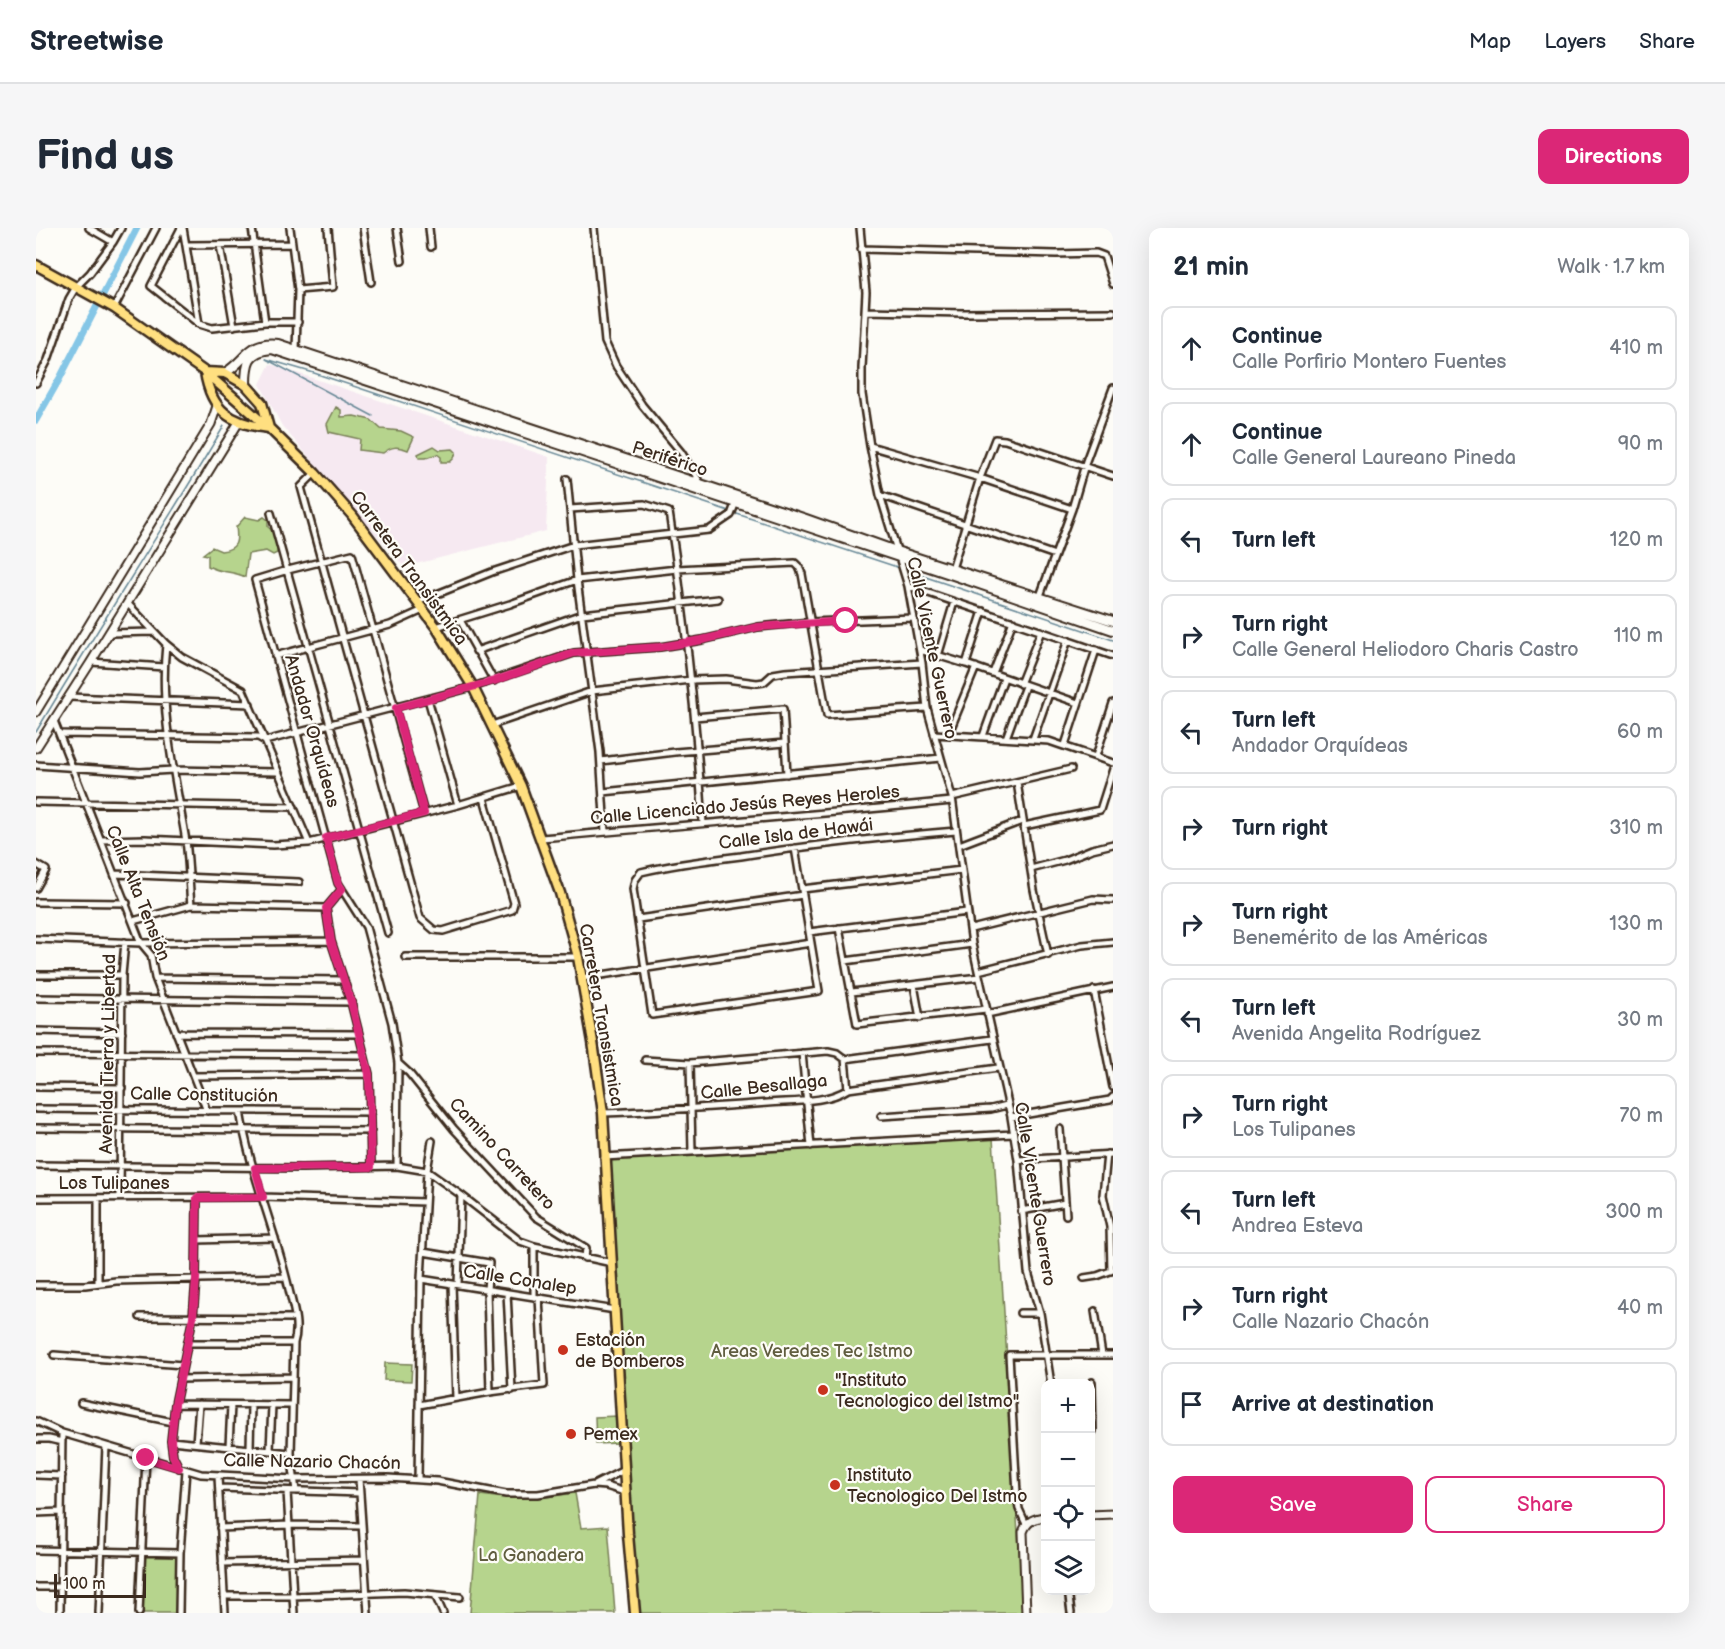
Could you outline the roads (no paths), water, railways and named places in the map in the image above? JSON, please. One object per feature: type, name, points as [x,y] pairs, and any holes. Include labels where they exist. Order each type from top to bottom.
[{"type":"main road","points":[[36,265],[76,287]]},
{"type":"main road","name":"Carretera Transistmica","points":[[76,287],[111,307],[205,372],[269,428],[315,473],[352,515],[436,627],[473,687],[521,786],[560,893],[578,957],[603,1113],[625,1492],[635,1613]]},
{"type":"main road","name":"Periférico","points":[[262,347],[278,344],[734,506],[1040,596],[1113,621]]},
{"type":"main road","points":[[225,373],[235,367],[255,346],[262,347]]},
{"type":"main road","name":"Periférico","points":[[262,347],[487,417]]},
{"type":"main road","points":[[246,385],[246,367],[252,356],[262,347]]},
{"type":"main road","points":[[205,372],[225,373],[246,385],[262,403],[269,428],[238,422],[217,406],[205,372]]},
{"type":"main road","name":"Periférico","points":[[498,421],[702,485],[734,506]]},
{"type":"main road","name":"Periférico","points":[[952,571],[1113,630]]},
{"type":"street","points":[[89,228],[113,242]]},
{"type":"street","points":[[36,383],[48,360],[69,299],[122,228]]},
{"type":"street","points":[[111,307],[156,228]]},
{"type":"street","points":[[182,228],[199,324]]},
{"type":"street","points":[[182,228],[150,286],[199,324],[212,328],[265,322],[298,322]]},
{"type":"street","points":[[252,228],[265,322]]},
{"type":"street","points":[[290,228],[298,290],[296,350]]},
{"type":"street","points":[[298,290],[333,287],[328,228]]},
{"type":"street","points":[[363,228],[371,282]]},
{"type":"street","points":[[397,228],[402,261]]},
{"type":"street","points":[[429,228],[431,247]]},
{"type":"street","points":[[594,228],[605,342],[616,366],[629,386],[681,452],[702,485]]},
{"type":"street","name":"Calle Vicente Guerrero","points":[[860,228],[866,292],[862,385],[870,446],[879,495],[908,586],[920,650],[927,708],[952,799],[972,944],[998,1068],[1011,1117],[1018,1160],[1028,1272],[1040,1312],[1051,1379]]},
{"type":"street","points":[[186,245],[292,244]]},
{"type":"street","points":[[220,245],[234,326]]},
{"type":"street","points":[[861,249],[1096,253],[1104,256],[1113,284]]},
{"type":"street","points":[[866,311],[1113,312]]},
{"type":"street","points":[[1040,596],[1113,388]]},
{"type":"street","points":[[36,712],[189,462],[211,424],[217,406]]},
{"type":"street","points":[[36,748],[110,633],[238,422]]},
{"type":"street","points":[[952,571],[993,440],[997,438],[1113,476]]},
{"type":"street","points":[[870,446],[980,478],[1072,509]]},
{"type":"street","points":[[315,473],[301,487],[420,918],[434,930],[443,931],[512,910],[514,903],[484,798]]},
{"type":"street","points":[[567,479],[577,580],[601,761],[605,832]]},
{"type":"street","points":[[879,495],[1055,555]]},
{"type":"street","points":[[570,509],[644,504],[669,512],[683,604],[703,822]]},
{"type":"street","points":[[275,657],[390,625],[420,606],[492,572],[574,545],[709,530],[734,506]]},
{"type":"street","points":[[271,513],[388,933]]},
{"type":"street","points":[[288,570],[352,554],[424,813]]},
{"type":"street","points":[[436,627],[577,580],[676,569],[795,563],[799,567],[827,715],[927,708]]},
{"type":"street","name":"Andador Orquídeas","points":[[288,570],[255,580],[338,883],[366,927],[392,1023],[398,1063],[398,1166]]},
{"type":"street","points":[[908,586],[1113,656]]},
{"type":"street","points":[[476,651],[582,614],[718,599]]},
{"type":"street","points":[[938,656],[954,602]]},
{"type":"street","points":[[127,603],[166,645],[182,657],[243,690],[309,843]]},
{"type":"street","points":[[966,664],[983,611]]},
{"type":"street","points":[[61,734],[258,737],[265,741],[473,687],[574,653],[660,647],[758,627],[810,622],[914,618]]},
{"type":"street","points":[[460,620],[494,681]]},
{"type":"street","points":[[993,673],[1012,621]]},
{"type":"street","points":[[1006,738],[1041,631]]},
{"type":"street","points":[[110,633],[154,632]]},
{"type":"street","points":[[1033,739],[1068,640]]},
{"type":"street","points":[[166,645],[164,700],[186,843],[191,905]]},
{"type":"street","points":[[920,650],[1078,703]]},
{"type":"street","points":[[1065,745],[1096,650]]},
{"type":"street","points":[[91,663],[164,667]]},
{"type":"street","points":[[492,725],[592,691],[691,680],[726,679],[757,683],[764,682],[773,674],[922,663]]},
{"type":"street","points":[[948,735],[976,667]]},
{"type":"street","points":[[982,736],[1004,678]]},
{"type":"street","points":[[69,697],[250,704]]},
{"type":"street","points":[[428,699],[458,805]]},
{"type":"street","points":[[1096,756],[1113,703]]},
{"type":"street","points":[[695,717],[783,709],[787,774]]},
{"type":"street","name":"Calle Alta Tensión","points":[[54,721],[141,943],[151,955],[155,978],[207,1111]]},
{"type":"street","points":[[934,734],[1033,739],[1065,745],[1113,763]]},
{"type":"street","points":[[601,761],[785,743]]},
{"type":"street","points":[[603,792],[941,758]]},
{"type":"street","points":[[36,765],[140,772],[173,770],[278,772]]},
{"type":"street","name":"Calle Licenciado Jesús Reyes Heroles","points":[[541,838],[703,822],[830,813],[952,799],[1071,769]]},
{"type":"street","points":[[958,845],[1023,824],[1100,810],[1113,769]]},
{"type":"street","points":[[1017,782],[1048,955]]},
{"type":"street","points":[[101,840],[145,839],[186,843],[273,845],[309,843],[458,805],[521,786]]},
{"type":"street","points":[[1106,792],[1113,795]]},
{"type":"street","points":[[36,802],[294,807]]},
{"type":"street","name":"Calle Isla de Hawái","points":[[638,919],[633,889],[635,880],[641,872],[844,841],[956,831]]},
{"type":"street","points":[[1031,869],[1113,844]]},
{"type":"street","points":[[795,848],[803,892],[819,991],[652,1015],[638,919],[803,892],[962,870]]},
{"type":"street","points":[[36,864],[46,870],[36,888]]},
{"type":"street","points":[[115,874],[299,882]]},
{"type":"street","points":[[342,889],[326,908],[331,941],[351,1002],[369,1074],[371,1167]]},
{"type":"street","points":[[971,929],[1093,899],[1113,900]]},
{"type":"street","points":[[36,902],[127,903]]},
{"type":"street","points":[[133,921],[191,905],[326,908]]},
{"type":"street","points":[[809,932],[967,912]]},
{"type":"street","points":[[839,928],[857,1024],[987,1011],[1113,987]]},
{"type":"street","points":[[36,939],[141,943],[331,941]]},
{"type":"street","name":"Avenida Tierra y Libertad","points":[[120,1198],[122,975],[125,942]]},
{"type":"street","points":[[852,992],[915,985],[979,974],[1082,945],[1113,942]]},
{"type":"street","points":[[582,978],[811,943]]},
{"type":"street","points":[[845,962],[972,944]]},
{"type":"street","points":[[405,957],[578,957]]},
{"type":"street","points":[[36,975],[122,975]]},
{"type":"street","points":[[155,978],[344,980]]},
{"type":"street","points":[[915,985],[920,1018]]},
{"type":"street","points":[[1094,990],[1113,1087]]},
{"type":"street","points":[[36,998],[351,1002]]},
{"type":"street","points":[[36,1031],[122,1033]]},
{"type":"street","points":[[176,1033],[359,1034]]},
{"type":"street","points":[[844,1059],[992,1040]]},
{"type":"street","points":[[645,1060],[690,1063],[828,1051],[837,1053],[844,1059],[848,1089]]},
{"type":"street","points":[[36,1053],[364,1054]]},
{"type":"street","points":[[802,1053],[811,1146]]},
{"type":"street","name":"Camino Carretero","points":[[398,1063],[409,1073],[454,1129],[536,1217],[586,1248],[585,1258]]},
{"type":"street","points":[[690,1063],[692,1152]]},
{"type":"street","name":"Calle Besallaga","points":[[603,1113],[806,1100],[829,1097],[848,1089],[998,1068]]},
{"type":"street","points":[[194,1076],[369,1074]]},
{"type":"street","points":[[36,1087],[122,1088]]},
{"type":"street","points":[[1011,1117],[1110,1100],[1113,1097]]},
{"type":"street","points":[[881,1116],[991,1109],[1007,1105]]},
{"type":"street","name":"Calle Constitución","points":[[36,1109],[371,1112]]},
{"type":"street","points":[[240,1111],[243,1131],[286,1277],[295,1318],[297,1333],[294,1343],[292,1377],[291,1453],[296,1491]]},
{"type":"street","points":[[36,1128],[371,1131]]},
{"type":"street","points":[[1060,1129],[1066,1215]]},
{"type":"street","points":[[604,1157],[1013,1134]]},
{"type":"street","points":[[417,1480],[421,1279],[427,1171],[432,1141]]},
{"type":"street","points":[[1018,1160],[1110,1154],[1102,1195],[1110,1227],[1112,1271],[1084,1278]]},
{"type":"street","points":[[36,1165],[255,1168],[398,1166],[427,1171],[520,1241],[612,1263]]},
{"type":"street","points":[[456,1398],[455,1285],[460,1259],[461,1195]]},
{"type":"street","name":"Los Tulipanes","points":[[36,1197],[263,1197],[425,1202]]},
{"type":"street","points":[[98,1198],[98,1283]]},
{"type":"street","points":[[179,1468],[173,1456],[171,1441],[175,1404],[193,1317],[197,1198]]},
{"type":"street","points":[[1021,1211],[1065,1203]]},
{"type":"street","points":[[197,1239],[275,1238]]},
{"type":"street","points":[[419,1405],[544,1385],[534,1246]]},
{"type":"street","points":[[423,1252],[489,1263],[487,1290],[490,1392]]},
{"type":"street","points":[[36,1285],[286,1277]]},
{"type":"street","name":"Calle Conalep","points":[[421,1279],[615,1310]]},
{"type":"street","points":[[507,1293],[512,1390]]},
{"type":"street","points":[[1095,1311],[1102,1355]]},
{"type":"street","points":[[1020,1312],[1040,1312]]},
{"type":"street","points":[[140,1317],[295,1318]]},
{"type":"street","points":[[189,1343],[294,1343]]},
{"type":"street","points":[[54,1355],[183,1365]]},
{"type":"street","points":[[1026,1613],[1022,1540],[1026,1524],[1019,1509],[1017,1493],[1010,1355],[1113,1355]]},
{"type":"street","points":[[180,1379],[292,1377]]},
{"type":"street","points":[[81,1403],[173,1422]]},
{"type":"street","points":[[175,1404],[292,1405]]},
{"type":"street","points":[[196,1443],[199,1404]]},
{"type":"street","points":[[229,1446],[231,1405]]},
{"type":"street","points":[[250,1448],[251,1405]]},
{"type":"street","points":[[270,1450],[272,1406]]},
{"type":"street","name":"Calle Nazario Chacón","points":[[36,1421],[62,1433],[186,1470],[218,1476],[437,1481],[506,1494],[538,1494],[594,1485],[624,1470]]},
{"type":"street","points":[[60,1613],[62,1433]]},
{"type":"street","points":[[36,1439],[62,1442]]},
{"type":"street","points":[[171,1441],[291,1453]]},
{"type":"street","points":[[99,1613],[106,1446]]},
{"type":"street","points":[[139,1613],[146,1458]]},
{"type":"street","points":[[179,1613],[180,1553],[186,1470]]},
{"type":"street","points":[[36,1475],[62,1476]]},
{"type":"street","points":[[218,1476],[225,1613]]},
{"type":"street","points":[[358,1479],[368,1613]]},
{"type":"street","name":"Calle Nazario Chacón","points":[[594,1485],[625,1492]]},
{"type":"street","points":[[219,1488],[359,1493]]},
{"type":"street","points":[[287,1491],[294,1613]]},
{"type":"street","points":[[36,1513],[61,1512]]},
{"type":"street","points":[[1095,1515],[1113,1514]]},
{"type":"street","points":[[1026,1524],[1035,1518],[1041,1517]]},
{"type":"street","points":[[220,1528],[361,1526]]},
{"type":"street","points":[[36,1550],[180,1553]]},
{"type":"street","points":[[222,1563],[364,1560]]},
{"type":"street","points":[[36,1587],[61,1587]]},
{"type":"street","points":[[224,1596],[404,1592],[460,1598]]},
{"type":"street","points":[[435,1595],[443,1613]]},
{"type":"street","points":[[1069,1595],[1071,1613]]},
{"type":"waterway","points":[[36,420],[137,228]]},
{"type":"waterway","points":[[373,416],[266,359],[729,511]]},
{"type":"waterway","points":[[36,732],[224,426]]},
{"type":"waterway","points":[[734,513],[900,568]]},
{"type":"waterway","points":[[905,570],[1113,640]]},
{"type":"place","name":"Estación de Bomberos","points":[[563,1350]]},
{"type":"place","name":"\"Instituto Tecnologico del Istmo\"","points":[[823,1390]]},
{"type":"place","name":"Pemex","points":[[571,1434]]},
{"type":"place","name":"Instituto Tecnologico Del Istmo","points":[[835,1485]]},
{"type":"park label","name":"Areas Veredes Tec Istmo","points":[[812,1351]]},
{"type":"park label","name":"La Ganadera","points":[[531,1555]]}]
